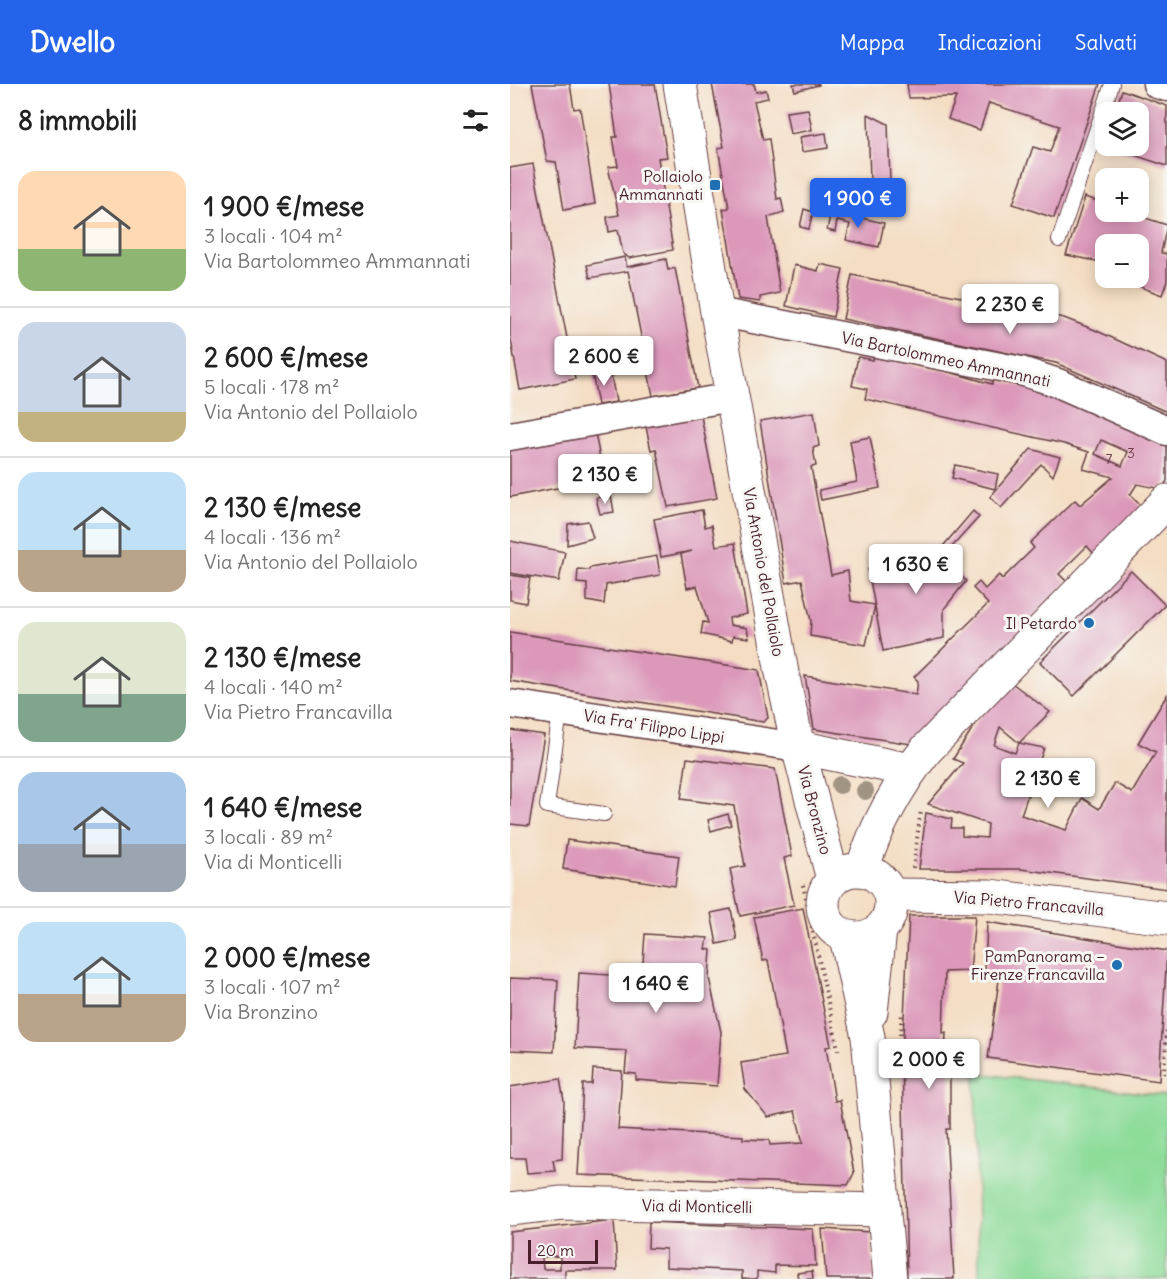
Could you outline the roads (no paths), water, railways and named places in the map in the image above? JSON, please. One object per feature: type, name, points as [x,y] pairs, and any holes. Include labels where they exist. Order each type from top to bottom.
[{"type":"street","name":"Via Antonio del Pollaiolo","points":[[680,84],[732,397],[798,747]]},
{"type":"street","points":[[1157,84],[1167,87]]},
{"type":"street","name":"Via Bartolommeo Ammannati","points":[[717,312],[1021,371],[1058,382],[1167,431]]},
{"type":"street","points":[[512,428],[732,397]]},
{"type":"street","points":[[880,930],[860,939],[846,937],[830,926],[825,915],[824,896],[832,875],[880,825],[910,770],[962,711],[1167,501]]},
{"type":"street","name":"Via Fra' Filippo Lippi","points":[[510,704],[798,747]]},
{"type":"street","name":"Via Bronzino","points":[[832,875],[798,747],[910,770]]},
{"type":"street","points":[[832,875],[880,878],[891,894],[891,914],[880,930],[868,1037]]},
{"type":"street","name":"Via Pietro Francavilla","points":[[891,894],[989,896],[1167,918]]},
{"type":"street","points":[[846,937],[868,1037],[890,1279]]},
{"type":"street","name":"Via di Monticelli","points":[[510,1209],[562,1203],[884,1210]]},
{"type":"lane","points":[[1059,240],[1112,84]]},
{"type":"lane","points":[[560,712],[547,806],[604,814]]},
{"type":"place","name":"Pollaiolo Ammannati","points":[[715,185]]},
{"type":"place","name":"Il Petardo","points":[[1089,623]]},
{"type":"place","name":"PamPanorama – Firenze Francavilla","points":[[1117,965]]}]
